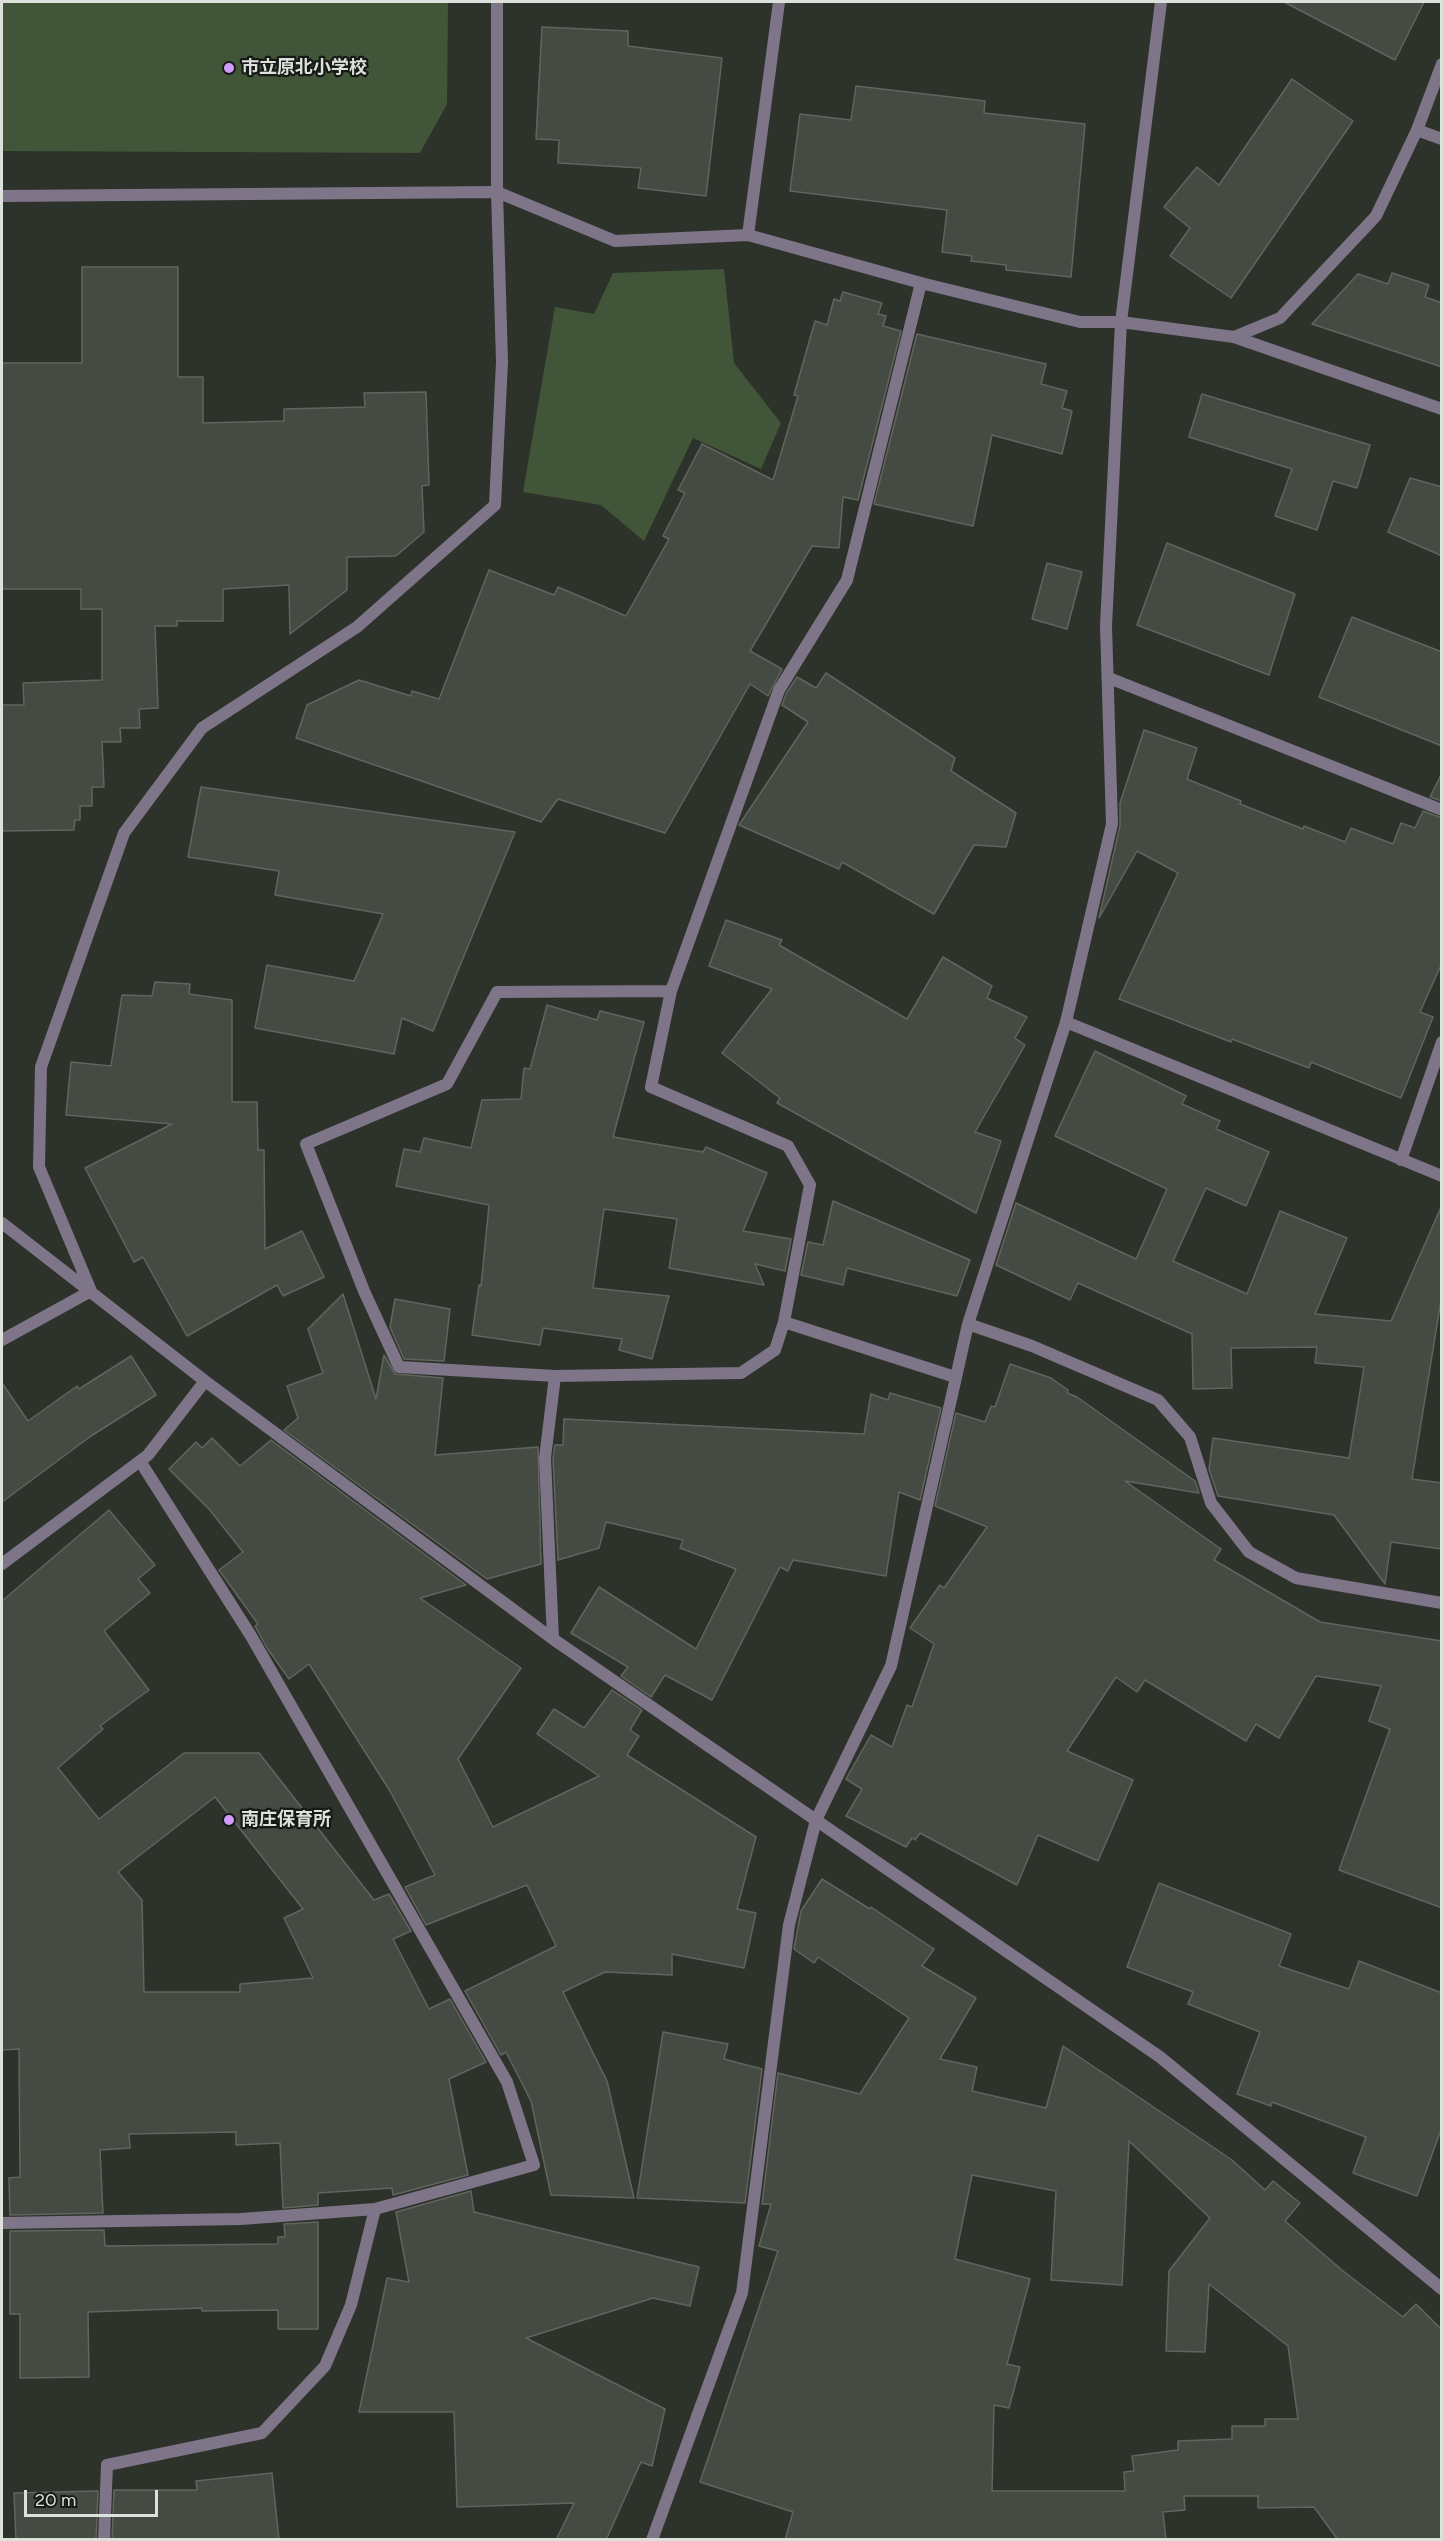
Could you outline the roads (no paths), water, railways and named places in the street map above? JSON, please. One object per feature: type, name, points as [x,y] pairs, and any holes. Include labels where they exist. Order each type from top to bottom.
[{"type":"street","points":[[91,1291],[39,1167],[41,1067],[124,833],[202,728],[357,627],[495,505],[502,362],[497,192],[497,2]]},
{"type":"street","points":[[748,235],[779,2]]},
{"type":"street","points":[[652,2540],[742,2293],[789,1925],[816,1820],[891,1666],[968,1324],[1066,1022],[1112,824],[1106,626],[1120,322],[1161,2]]},
{"type":"street","points":[[1234,337],[1280,318],[1376,216],[1417,130],[1442,64]]},
{"type":"street","points":[[1417,130],[1442,139]]},
{"type":"street","points":[[2,196],[497,192],[615,241],[748,235],[921,283],[1080,322],[1120,322],[1234,337],[1442,409]]},
{"type":"street","points":[[671,991],[497,992],[447,1084],[306,1144],[364,1291],[399,1367],[555,1376],[741,1373],[776,1350],[810,1185],[788,1146],[651,1087],[671,991],[779,690],[847,580],[921,283]]},
{"type":"street","points":[[1109,678],[1442,810]]},
{"type":"street","points":[[1066,1022],[1442,1176]]},
{"type":"street","points":[[1401,1160],[1442,1042]]},
{"type":"street","points":[[2,1223],[205,1382],[554,1639],[1160,2057],[1442,2289]]},
{"type":"street","points":[[2,1340],[91,1291]]},
{"type":"street","points":[[783,1322],[956,1377]]},
{"type":"street","points":[[968,1324],[1032,1346],[1158,1400],[1190,1437],[1211,1503],[1249,1552],[1296,1578],[1442,1603]]},
{"type":"street","points":[[554,1639],[545,1458],[555,1376]]},
{"type":"street","points":[[2,1564],[148,1455],[205,1382]]},
{"type":"street","points":[[2,2223],[241,2219],[375,2209],[534,2164],[507,2082],[251,1636],[140,1461]]},
{"type":"street","points":[[104,2540],[107,2465],[262,2433],[325,2366],[351,2305],[375,2209]]},
{"type":"place","name":"市立原北小学校","points":[[229,68]]},
{"type":"place","name":"南庄保育所","points":[[229,1820]]}]
